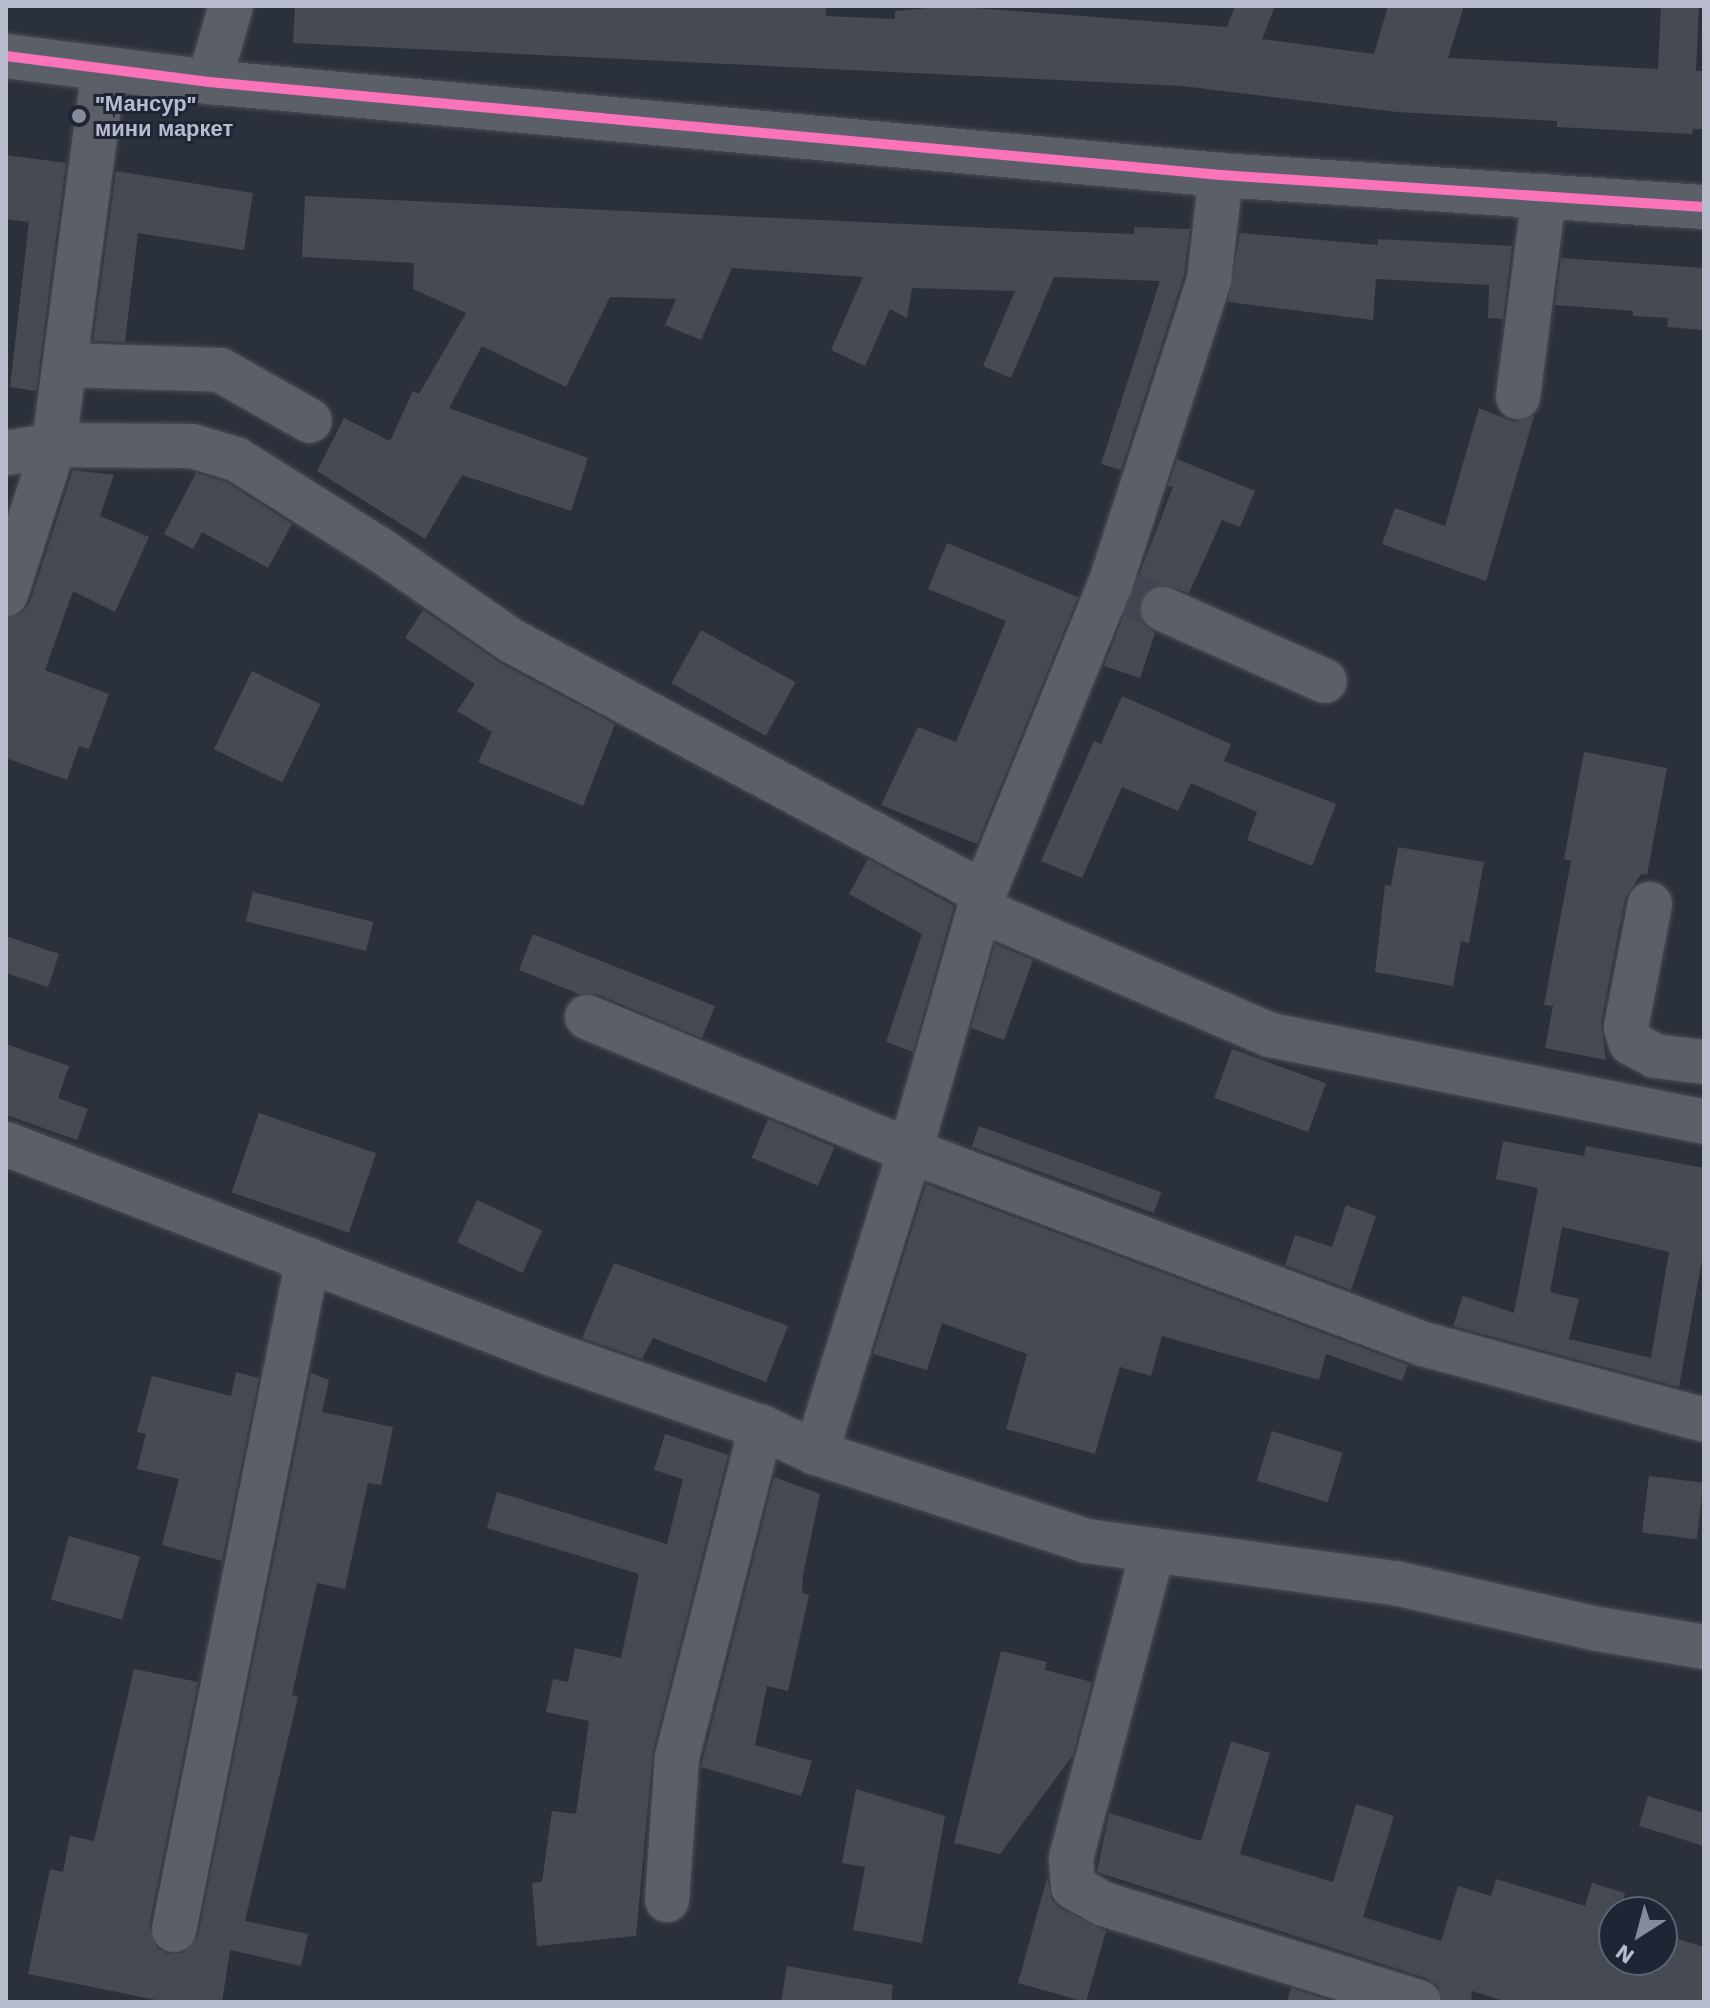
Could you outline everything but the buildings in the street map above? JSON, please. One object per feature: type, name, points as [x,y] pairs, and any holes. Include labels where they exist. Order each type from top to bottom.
[{"type":"street","points":[[209,82],[231,6]]},
{"type":"street","points":[[6,56],[209,82],[1221,175],[1704,207]]},
{"type":"street","points":[[6,594],[54,445],[104,69]]},
{"type":"street","points":[[816,1453],[910,1151],[982,901],[1135,596],[1209,280],[1221,175]]},
{"type":"street","points":[[1518,397],[1544,196]]},
{"type":"street","points":[[65,365],[220,370],[310,421]]},
{"type":"street","points":[[6,453],[54,445],[192,446],[236,459],[379,549],[512,641],[982,901],[1270,1035],[1704,1122]]},
{"type":"street","points":[[1135,596],[1325,681]]},
{"type":"street","points":[[1650,904],[1626,1028],[1631,1043],[1655,1056],[1704,1062]]},
{"type":"street","points":[[587,1017],[910,1151],[1423,1344],[1704,1420]]},
{"type":"street","points":[[6,1144],[552,1354],[761,1427],[816,1453],[1087,1541],[1395,1583],[1598,1629],[1704,1647]]},
{"type":"street","points":[[174,1930],[308,1259]]},
{"type":"street","points":[[667,1900],[677,1757],[761,1427]]},
{"type":"street","points":[[1153,1550],[1071,1858],[1073,1887],[1104,1904],[1419,2002]]},
{"type":"tunnel","points":[[1130,594],[1163,609]]},
{"type":"cycle path","points":[[6,56],[209,82],[1221,175],[1704,207]]},
{"type":"place","name":"\"Мансур\" мини маркет","points":[[79,116]]}]
